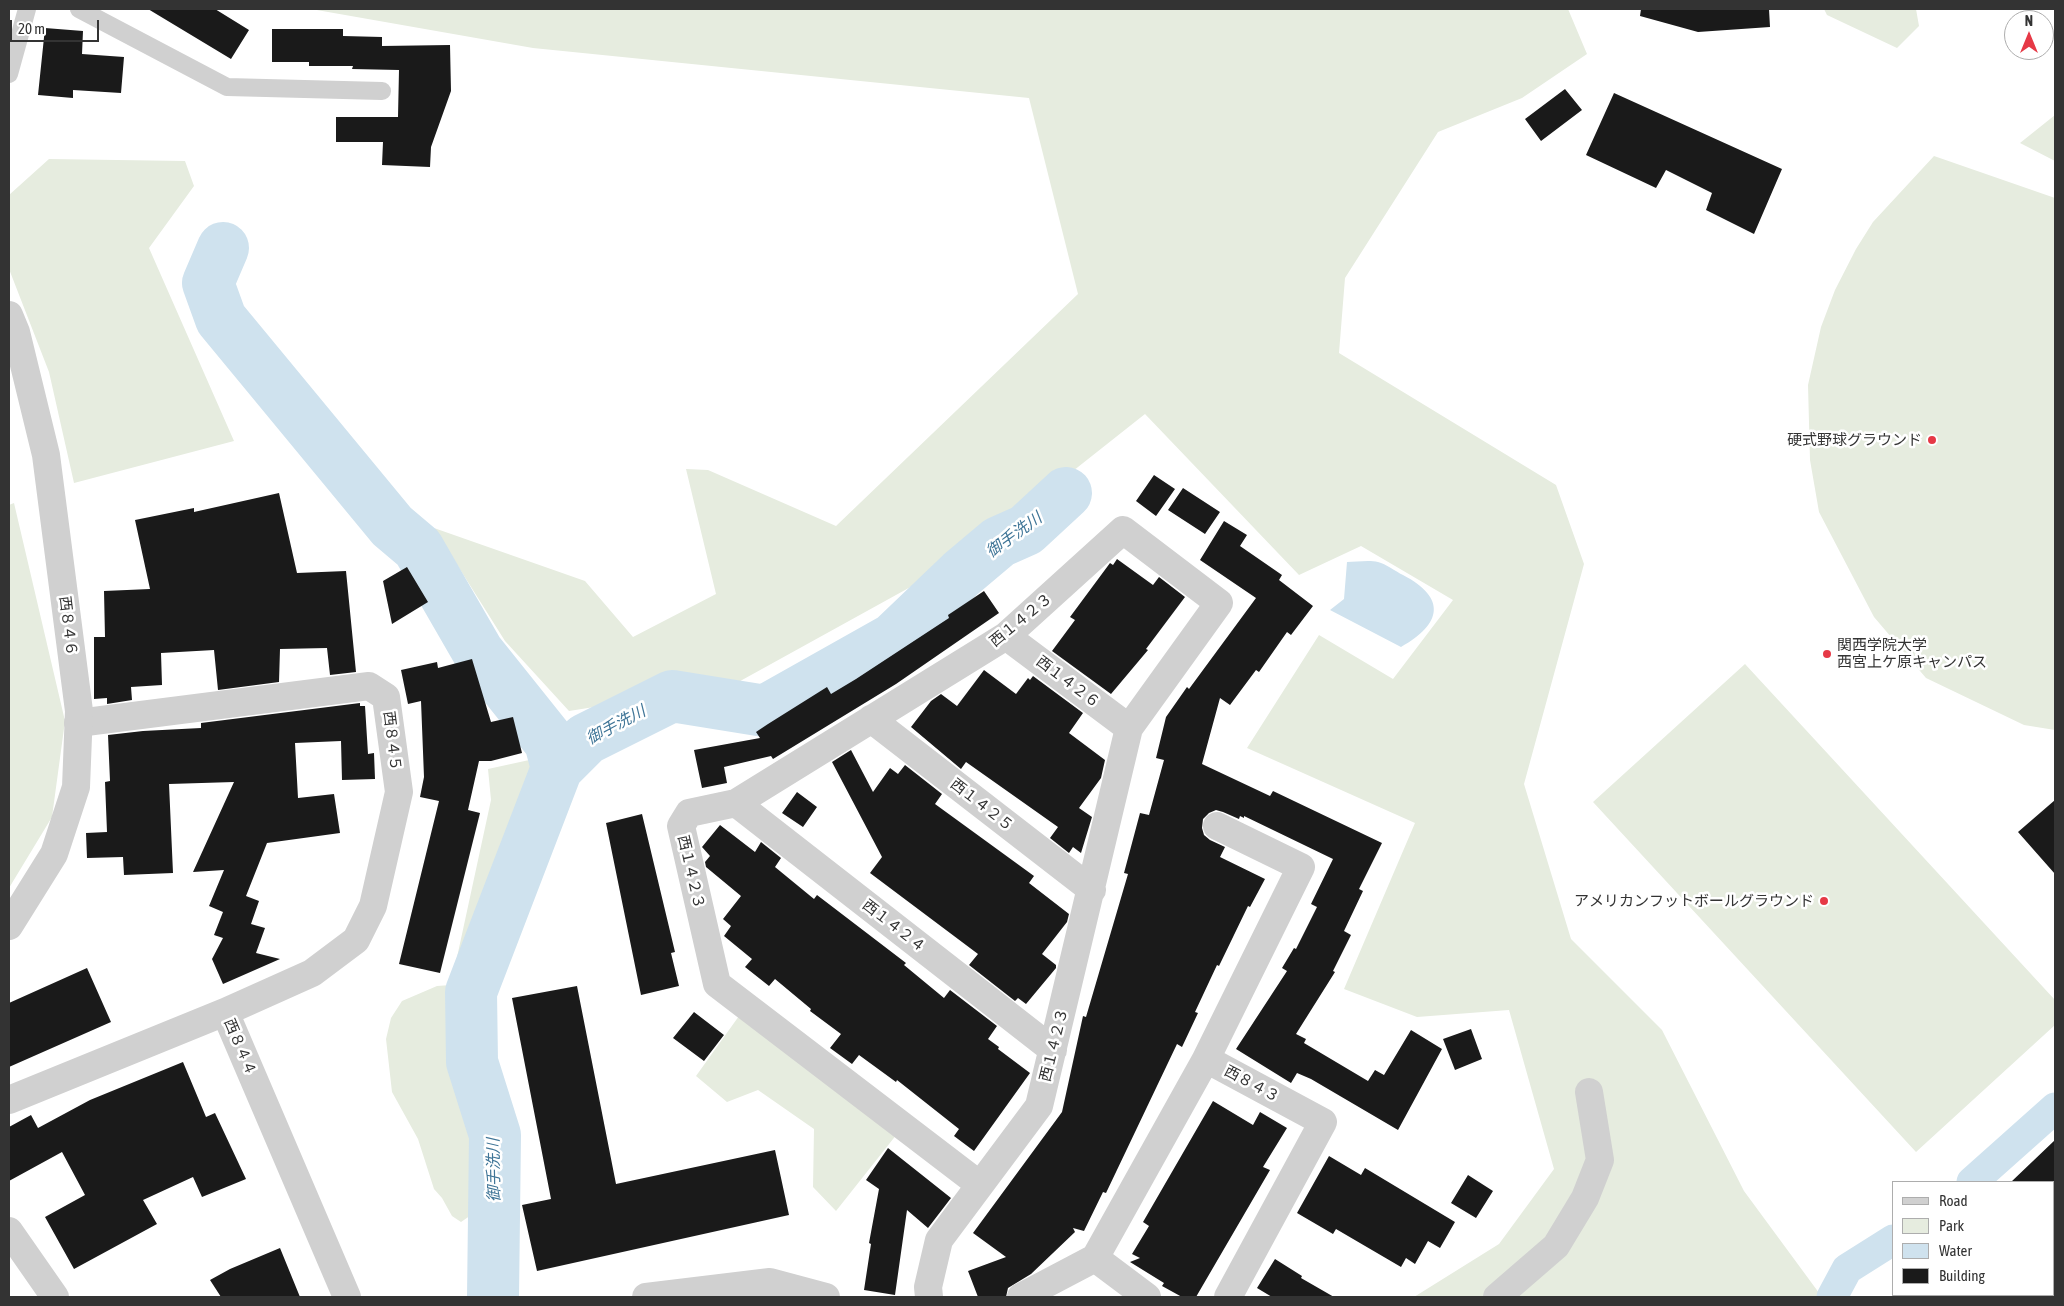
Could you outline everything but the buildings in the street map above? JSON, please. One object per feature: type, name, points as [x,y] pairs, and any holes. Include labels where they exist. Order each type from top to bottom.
[{"type":"street","name":"西８４６","points":[[9,315],[16,332],[46,456],[79,711],[76,787],[54,854],[9,926]]},
{"type":"street","name":"西１４２３","points":[[929,1297],[928,1287],[939,1240],[1039,1106],[1092,890],[1129,728],[1218,603],[1123,530],[1006,636],[736,803],[690,814],[681,826],[716,984],[980,1185]]},
{"type":"street","name":"西１４２６","points":[[1006,636],[1129,728]]},
{"type":"street","name":"西８４５","points":[[78,722],[369,686],[386,697],[398,792],[374,906],[356,940],[312,973],[225,1012]]},
{"type":"street","name":"西１４２５","points":[[872,719],[1092,890]]},
{"type":"street","name":"西１４２４","points":[[736,803],[1053,1050]]},
{"type":"street","points":[[1206,1060],[1301,867],[1217,826]]},
{"type":"street","name":"西８４４","points":[[9,1100],[225,1012],[346,1297]]},
{"type":"street","name":"西８４３","points":[[1095,1258],[1206,1060],[1323,1122],[1228,1297]]},
{"type":"street","points":[[1497,1297],[1556,1246],[1585,1198],[1600,1160],[1589,1092]]},
{"type":"street","points":[[9,1230],[54,1297]]},
{"type":"street","points":[[1021,1297],[1095,1258],[1148,1297]]},
{"type":"street","points":[[646,1297],[777,1290],[826,1297]]},
{"type":"lane","points":[[9,74],[27,9]]},
{"type":"lane","points":[[78,9],[227,87],[382,91]]},
{"type":"green space","points":[[311,9],[1568,9],[1587,54],[1522,98],[1438,132],[1345,278],[1339,353],[1556,485],[1584,564],[1524,784],[1571,939],[1662,1030],[1744,1191],[1822,1297],[1414,1297],[1499,1244],[1554,1169],[1509,1010],[1417,1017],[1344,989],[1415,823],[1247,748],[1319,635],[1393,679],[1453,600],[1361,546],[1299,575],[1145,414],[963,558],[733,685],[569,711],[505,641],[434,528],[585,581],[633,637],[716,594],[686,469],[708,470],[836,526],[1078,294],[1029,98],[533,48]]},
{"type":"green space","points":[[1824,9],[1916,9],[1919,26],[1897,48],[1827,15]]},
{"type":"green space","points":[[2055,115],[2055,161],[2020,143]]},
{"type":"green space","name":"硬式野球グラウンド","points":[[1934,156],[2055,198],[2055,730],[2024,725],[1926,678],[1874,617],[1819,512],[1810,460],[1808,385],[1821,327],[1835,290],[1856,249],[1873,222]]},
{"type":"green space","points":[[49,159],[185,161],[194,186],[149,248],[234,441],[74,483],[49,372],[9,269],[9,195]]},
{"type":"green space","points":[[14,503],[65,721],[52,817],[9,888],[9,505]]},
{"type":"green space","name":"アメリカンフットボールグラウンド","points":[[1745,664],[2055,1000],[2055,1025],[1916,1152],[1593,802]]},
{"type":"green space","points":[[543,757],[542,789],[454,1014],[460,1080],[482,1162],[477,1211],[461,1222],[452,1216],[442,1198],[434,1189],[418,1139],[392,1092],[386,1039],[391,1018],[402,1001],[437,986],[451,985],[491,800],[488,769]]},
{"type":"green space","points":[[739,1016],[897,1134],[836,1211],[813,1187],[814,1129],[758,1090],[727,1102],[696,1076]]},
{"type":"water","points":[[1347,562],[1378,562],[1417,584],[1433,602],[1434,611],[1425,629],[1401,647],[1330,610],[1344,599]]},
{"type":"waterway","points":[[223,248],[208,283],[221,319],[392,526],[418,548],[478,652],[550,742],[557,768]]},
{"type":"waterway","name":"御手洗川","points":[[493,1297],[495,1135],[472,1062],[471,992],[557,768],[586,739],[672,696],[765,711],[893,639],[961,574],[999,542],[1026,530],[1066,493]]},
{"type":"waterway","points":[[1973,1181],[2055,1108]]},
{"type":"waterway","points":[[1832,1297],[1847,1269],[1892,1241]]},
{"type":"place","name":"硬式野球グラウンド","points":[[1932,440]]},
{"type":"place","name":"関西学院大学 西宮上ケ原キャンパス","points":[[1827,654]]},
{"type":"place","name":"アメリカンフットボールグラウンド","points":[[1824,901]]}]
